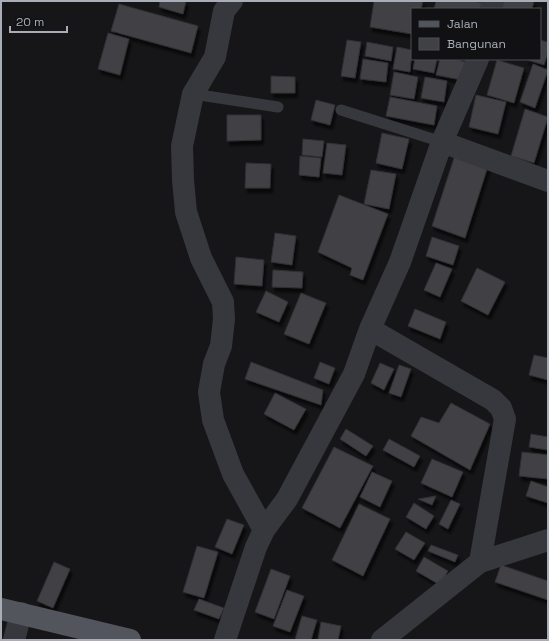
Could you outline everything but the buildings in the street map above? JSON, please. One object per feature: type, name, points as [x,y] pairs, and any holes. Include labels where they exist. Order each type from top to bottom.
[{"type":"main road","points":[[11,611],[130,640]]},
{"type":"street","points":[[232,1],[224,11],[219,29],[215,57],[193,94],[182,146],[186,212],[201,258],[223,302],[224,313],[221,346],[214,364],[209,392],[213,420],[233,474],[264,530]]},
{"type":"street","points":[[225,640],[256,547],[264,530],[287,499],[354,374],[370,329],[400,262],[442,142],[478,60]]},
{"type":"street","points":[[442,142],[548,181]]},
{"type":"street","points":[[370,329],[493,400],[501,408],[505,419],[480,562]]},
{"type":"street","points":[[382,640],[394,632],[444,589],[480,562],[548,540]]},
{"type":"street","points":[[11,611],[14,640]]},
{"type":"lane","points":[[193,94],[278,107]]},
{"type":"lane","points":[[341,110],[442,142]]}]
